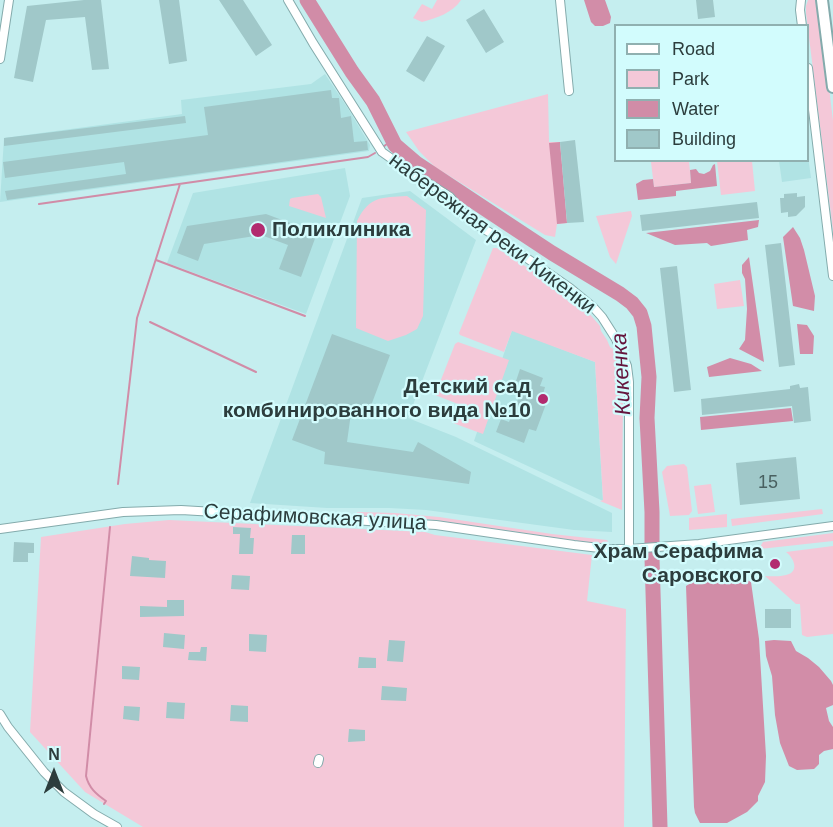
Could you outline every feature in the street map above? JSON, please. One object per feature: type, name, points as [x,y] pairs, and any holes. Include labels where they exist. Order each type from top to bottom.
[{"type":"main road","points":[[822,0],[833,87]]},
{"type":"street","points":[[0,59],[9,0]]},
{"type":"street","name":"набережная реки Кикенки","points":[[288,0],[317,51],[382,152],[450,197],[469,220],[570,288],[593,307],[613,332],[627,366],[629,382],[629,549]]},
{"type":"street","points":[[560,0],[569,91]]},
{"type":"street","points":[[801,0],[802,24]]},
{"type":"street","points":[[809,84],[833,276]]},
{"type":"street","name":"Серафимовская улица","points":[[0,529],[123,512],[181,510],[436,525],[574,545],[629,549]]},
{"type":"street","points":[[629,549],[736,540],[833,526]]},
{"type":"street","points":[[0,714],[8,727],[64,792],[117,827]]},
{"type":"shaded area","points":[[584,0],[605,0],[611,17],[610,23],[595,26],[591,22]]},
{"type":"shaded area","points":[[325,74],[370,145],[369,151],[0,202],[4,138],[182,114],[181,100],[311,84]]},
{"type":"shaded area","points":[[560,142],[567,223],[557,224],[549,143]]},
{"type":"shaded area","points":[[779,162],[809,162],[811,178],[782,182]]},
{"type":"shaded area","points":[[715,164],[717,186],[676,191],[676,196],[638,200],[636,184],[643,180],[653,179],[654,187],[691,183],[690,170],[696,169],[699,173],[704,174],[710,171]]},
{"type":"shaded area","name":"Поликлиника","points":[[345,168],[350,196],[306,314],[167,263],[193,193]]},
{"type":"shaded area","points":[[410,191],[476,240],[408,418],[456,437],[612,513],[612,532],[574,530],[426,510],[327,508],[250,503],[362,198]]},
{"type":"shaded area","points":[[759,220],[758,227],[747,230],[748,240],[711,246],[707,243],[675,245],[646,233]]},
{"type":"shaded area","points":[[793,227],[804,250],[815,296],[814,311],[793,306],[783,237]]},
{"type":"shaded area","points":[[749,257],[764,362],[739,349],[745,340],[747,309],[742,265]]},
{"type":"shaded area","points":[[797,324],[807,325],[814,336],[813,354],[800,354]]},
{"type":"shaded area","name":"Детский сад комбинированного вида №10","points":[[512,330],[595,362],[603,501],[474,441]]},
{"type":"shaded area","points":[[730,358],[751,364],[762,371],[709,377],[707,367]]},
{"type":"shaded area","points":[[791,408],[793,421],[701,430],[700,417]]},
{"type":"shaded area","points":[[765,641],[791,641],[796,651],[819,667],[833,685],[833,705],[826,708],[833,727],[833,749],[819,755],[819,764],[814,769],[797,770],[789,766],[780,743],[772,676],[766,656]]},
{"type":"green space","points":[[437,0],[461,0],[449,12],[438,17],[422,22],[413,18],[422,4],[432,9]]},
{"type":"green space","points":[[808,0],[815,0],[822,28],[833,121],[833,231],[806,13]]},
{"type":"green space","points":[[548,94],[549,142],[560,142],[567,223],[557,224],[555,237],[545,235],[435,167],[419,151],[406,132]]},
{"type":"green space","points":[[651,162],[689,162],[691,183],[654,187]]},
{"type":"green space","points":[[717,162],[752,162],[755,191],[721,195]]},
{"type":"green space","points":[[318,194],[321,197],[326,218],[289,206],[292,198]]},
{"type":"green space","points":[[407,196],[426,210],[423,316],[417,329],[388,341],[356,328],[357,221],[372,202],[384,198]]},
{"type":"green space","points":[[631,211],[632,216],[616,264],[610,257],[596,216]]},
{"type":"green space","points":[[493,248],[497,248],[562,290],[562,296],[575,306],[581,304],[600,326],[613,349],[622,378],[623,394],[622,510],[600,501],[603,500],[595,362],[512,331],[504,352],[459,333]]},
{"type":"green space","points":[[740,280],[744,306],[717,309],[714,284]]},
{"type":"green space","points":[[458,342],[509,360],[483,434],[453,423],[451,421],[458,404],[435,395],[455,344]]},
{"type":"green space","points":[[684,464],[687,467],[692,511],[689,515],[670,516],[662,472],[667,466]]},
{"type":"green space","points":[[711,484],[715,512],[698,514],[694,486]]},
{"type":"green space","points":[[822,509],[823,514],[732,526],[731,519]]},
{"type":"green space","points":[[357,512],[439,517],[607,540],[609,544],[428,519],[356,516]]},
{"type":"green space","points":[[727,514],[727,527],[689,530],[689,518]]},
{"type":"green space","points":[[169,520],[425,532],[592,555],[587,601],[626,609],[624,827],[143,827],[85,792],[30,732],[41,537],[125,524]]},
{"type":"green space","points":[[833,533],[833,541],[760,549],[763,542]]},
{"type":"green space","points":[[833,546],[833,634],[807,637],[802,635],[800,604],[796,604],[765,576],[783,576],[793,571],[793,561],[786,552]]},
{"type":"water","points":[[745,579],[751,582],[759,639],[766,756],[765,782],[758,801],[747,812],[727,823],[700,823],[694,807],[686,586],[695,580]]},
{"type":"building","points":[[101,0],[109,69],[92,70],[85,17],[46,20],[33,82],[14,78],[27,6]]},
{"type":"building","points":[[159,0],[179,0],[187,61],[169,64]]},
{"type":"building","points":[[219,0],[243,0],[272,45],[256,56]]},
{"type":"building","points":[[696,0],[713,0],[715,17],[698,19]]},
{"type":"building","points":[[484,9],[504,42],[486,53],[466,20]]},
{"type":"building","points":[[427,36],[445,46],[424,82],[406,71]]},
{"type":"building","points":[[331,90],[332,98],[339,98],[341,118],[351,116],[354,142],[367,141],[368,150],[7,200],[5,191],[126,174],[124,162],[5,178],[3,162],[208,135],[204,107]]},
{"type":"building","points":[[185,116],[186,123],[4,146],[4,138]]},
{"type":"building","points":[[575,140],[584,222],[567,223],[560,142]]},
{"type":"building","points":[[797,193],[797,197],[805,196],[805,207],[796,216],[788,217],[788,212],[781,213],[780,198],[784,198],[784,194]]},
{"type":"building","points":[[757,202],[759,218],[642,231],[640,215]]},
{"type":"building","points":[[266,214],[317,233],[301,277],[279,269],[288,245],[261,235],[204,244],[198,261],[177,253],[187,226]]},
{"type":"building","points":[[781,243],[795,365],[779,367],[765,245]]},
{"type":"building","points":[[677,266],[691,390],[674,392],[660,268]]},
{"type":"building","points":[[332,334],[390,355],[366,419],[351,413],[347,442],[413,452],[418,442],[471,472],[469,484],[324,464],[325,452],[292,440]]},
{"type":"building","points":[[520,369],[543,378],[540,386],[545,387],[543,394],[549,396],[536,431],[529,429],[524,443],[496,432],[501,419],[509,422],[524,384],[516,381]]},
{"type":"building","points":[[799,384],[800,388],[808,387],[811,421],[794,423],[792,406],[702,415],[701,399],[790,389],[790,386]]},
{"type":"building","points":[[796,457],[800,499],[740,505],[736,463]]},
{"type":"building","points":[[233,527],[251,528],[250,538],[254,538],[253,554],[239,554],[240,534],[233,534]]},
{"type":"building","points":[[292,535],[305,535],[305,554],[291,554]]},
{"type":"building","points":[[14,542],[34,543],[34,553],[28,553],[28,562],[13,562]]},
{"type":"building","points":[[132,556],[166,561],[165,578],[130,576]]},
{"type":"building","points":[[232,575],[250,576],[249,590],[231,589]]},
{"type":"building","points":[[167,600],[184,600],[184,616],[140,617],[140,606],[167,607]]},
{"type":"building","points":[[765,609],[791,609],[791,628],[765,628]]},
{"type":"building","points":[[164,633],[185,635],[184,649],[163,647]]},
{"type":"building","points":[[249,634],[267,635],[266,652],[249,651]]},
{"type":"building","points":[[389,640],[405,641],[403,662],[387,661]]},
{"type":"building","points":[[201,647],[207,647],[206,661],[188,660],[189,652],[200,652]]},
{"type":"building","points":[[359,657],[376,658],[376,668],[358,668]]},
{"type":"building","points":[[122,666],[140,667],[139,680],[122,679]]},
{"type":"building","points":[[382,686],[407,688],[406,701],[381,700]]},
{"type":"building","points":[[167,702],[185,703],[184,719],[166,718]]},
{"type":"building","points":[[231,705],[248,706],[248,722],[230,721]]},
{"type":"building","points":[[124,706],[140,707],[139,721],[123,719]]},
{"type":"building","points":[[349,729],[365,730],[365,741],[348,742]]},
{"type":"waterway","name":"Кикенка","points":[[307,0],[373,101],[395,145],[416,163],[508,224],[620,294],[640,313],[644,326],[649,377],[647,418],[652,512],[660,827]]},
{"type":"waterway","points":[[383,147],[392,140]]},
{"type":"waterway","points":[[39,204],[368,157],[375,153]]},
{"type":"waterway","points":[[118,484],[137,318],[180,184]]},
{"type":"waterway","points":[[156,260],[305,316]]},
{"type":"waterway","points":[[150,322],[256,372]]},
{"type":"waterway","points":[[104,804],[106,801],[93,790],[86,776],[110,527]]},
{"type":"waterway","name":"Кикенка","points":[[647,558],[652,558]]},
{"type":"place","name":"Поликлиника","points":[[258,230]]},
{"type":"place","name":"Детский сад комбинированного вида №10","points":[[543,399]]},
{"type":"place","name":"Храм Серафима Саровского","points":[[775,564]]}]
